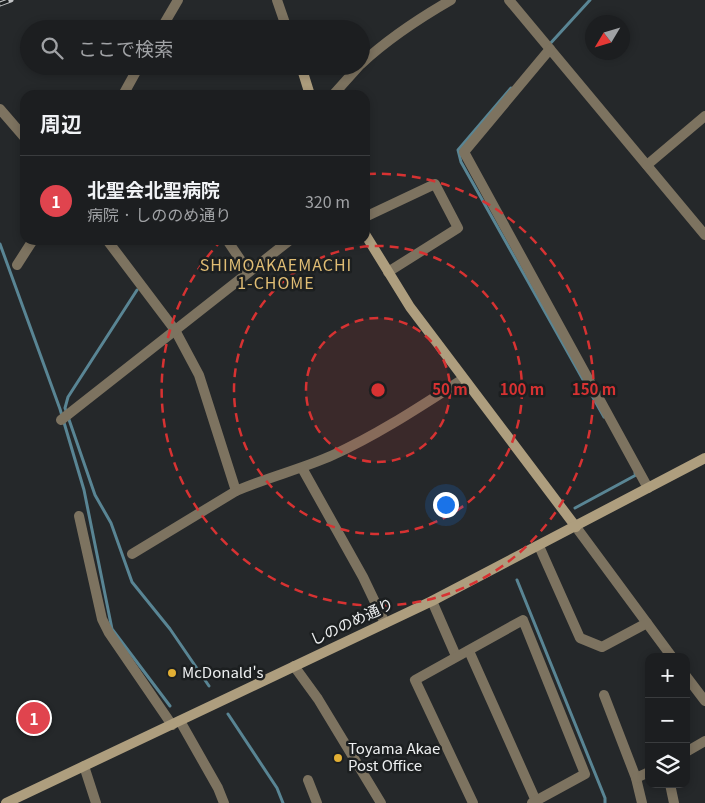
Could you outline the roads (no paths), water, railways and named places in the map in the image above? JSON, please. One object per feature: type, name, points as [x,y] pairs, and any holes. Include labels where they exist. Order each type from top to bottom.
[{"type":"main road","points":[[304,75],[308,90]]},
{"type":"main road","points":[[370,242],[410,307],[576,527]]},
{"type":"main road","name":"しののめ通り","points":[[6,803],[432,601],[705,458]]},
{"type":"street","points":[[166,20],[178,0]]},
{"type":"street","points":[[276,0],[284,20]]},
{"type":"street","points":[[370,55],[386,40],[405,27],[451,0]]},
{"type":"street","points":[[509,0],[705,235]]},
{"type":"street","points":[[550,49],[464,152],[648,488]]},
{"type":"street","points":[[126,90],[134,75]]},
{"type":"street","points":[[338,90],[351,75]]},
{"type":"street","points":[[0,109],[20,132]]},
{"type":"street","points":[[647,165],[705,116]]},
{"type":"street","points":[[370,214],[435,184],[458,228],[388,272]]},
{"type":"street","points":[[17,266],[30,245]]},
{"type":"street","points":[[111,245],[175,330],[199,375],[236,491]]},
{"type":"street","points":[[230,245],[248,271]]},
{"type":"street","points":[[61,420],[283,245]]},
{"type":"street","points":[[132,554],[236,491],[270,476],[302,468],[378,431],[463,379]]},
{"type":"street","points":[[302,468],[363,577],[385,623]]},
{"type":"street","points":[[80,516],[102,619],[108,633],[176,723],[218,788],[224,803]]},
{"type":"street","points":[[576,527],[669,653]]},
{"type":"street","points":[[539,546],[580,638],[602,647],[647,623]]},
{"type":"street","points":[[432,601],[456,656]]},
{"type":"street","points":[[469,651],[534,802],[585,774],[523,620],[415,680],[473,803]]},
{"type":"street","points":[[294,666],[318,699],[381,803]]},
{"type":"street","points":[[690,681],[705,701]]},
{"type":"street","points":[[604,695],[636,778],[642,803]]},
{"type":"street","points":[[690,750],[705,741]]},
{"type":"street","points":[[84,766],[96,803]]},
{"type":"street","points":[[636,778],[645,774]]},
{"type":"street","points":[[308,780],[317,803]]},
{"type":"street","points":[[671,788],[674,803]]},
{"type":"waterway","points":[[548,46],[590,0]]},
{"type":"waterway","points":[[511,88],[458,150],[461,162],[604,417]]},
{"type":"waterway","points":[[0,244],[60,409],[84,490],[112,629],[170,706]]},
{"type":"waterway","points":[[137,290],[68,397],[65,408],[95,495],[111,523],[132,582],[170,629],[209,686]]},
{"type":"waterway","points":[[575,508],[636,475],[635,473]]},
{"type":"waterway","points":[[517,580],[605,798],[605,803]]},
{"type":"waterway","points":[[228,714],[277,788],[283,803]]},
{"type":"railway","points":[[0,4],[11,0]]},
{"type":"place","name":"McDonald's","points":[[172,673]]},
{"type":"place","name":"北聖会北聖病院","points":[[34,718]]},
{"type":"place","name":"Toyama Akae Post Office","points":[[338,758]]},
{"type":"district","name":"SHIMOAKAEMACHI 1-CHOME","points":[[276,274]]}]
